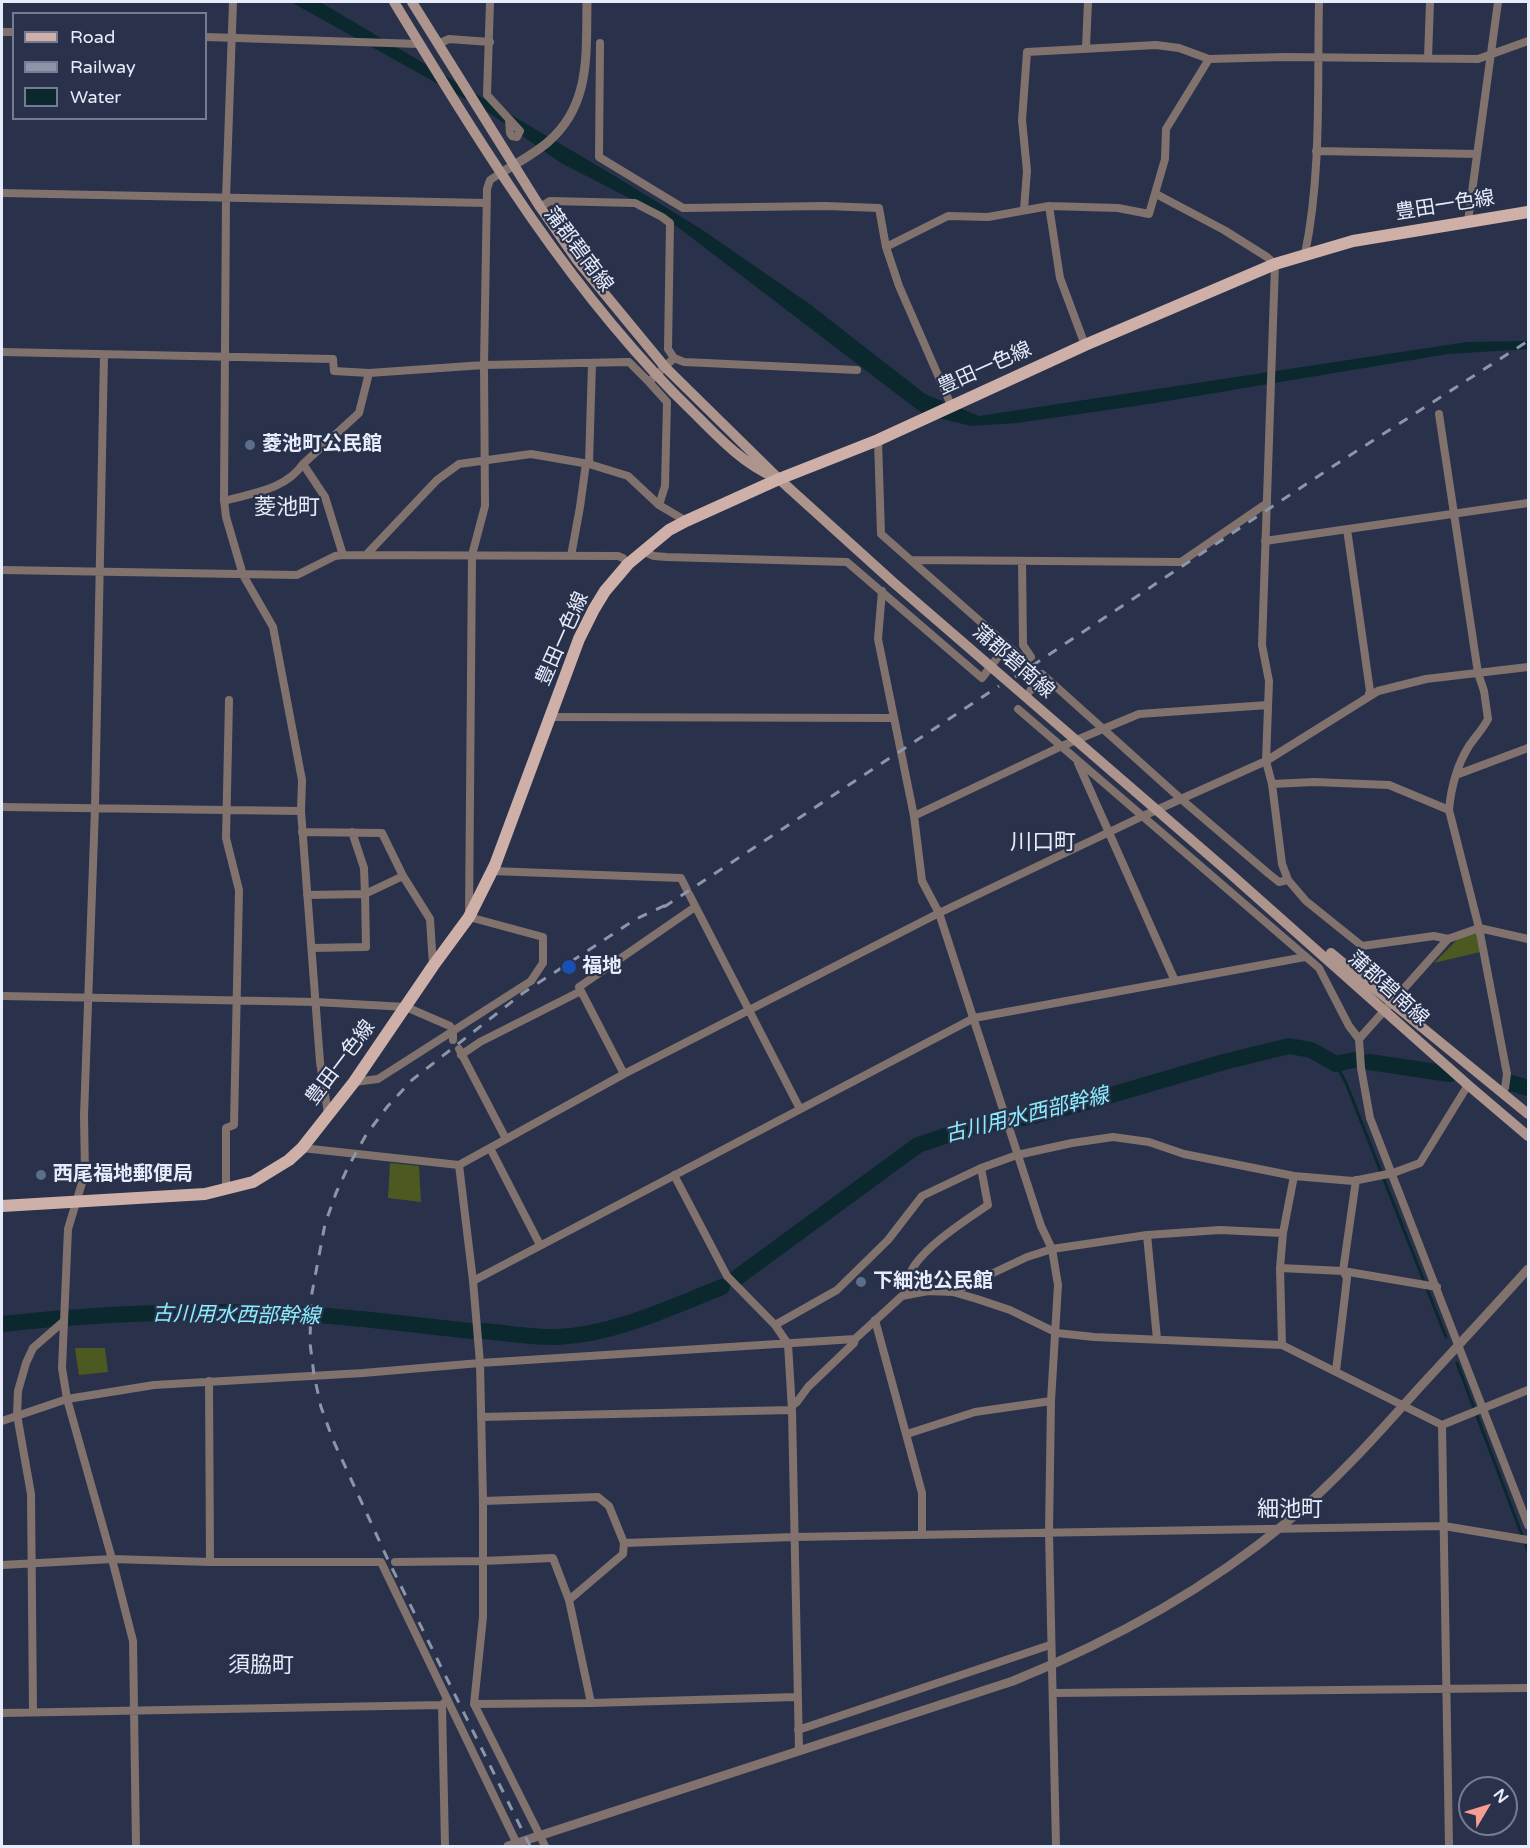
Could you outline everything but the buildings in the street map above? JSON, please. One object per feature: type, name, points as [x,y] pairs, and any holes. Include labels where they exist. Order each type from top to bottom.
[{"type":"main road","name":"蒲郡碧南線","points":[[394,2],[501,172],[566,266],[652,379],[756,469],[779,479]]},
{"type":"main road","name":"蒲郡碧南線","points":[[412,2],[513,165],[576,259],[665,367],[779,479],[894,583],[1224,869],[1388,1006],[1502,1091],[1528,1114]]},
{"type":"main road","name":"豊田一色線","points":[[2,1206],[206,1194],[253,1182],[289,1160],[302,1148],[354,1082],[469,917],[492,871],[584,627],[605,591],[628,564],[669,530],[779,479],[878,440],[1085,345],[1275,264],[1353,241],[1528,212]]},
{"type":"main road","name":"蒲郡碧南線","points":[[1388,1006],[1468,1085],[1528,1136]]},
{"type":"street","points":[[233,2],[226,198],[224,501],[243,575],[273,627],[302,780],[300,812],[323,1093],[328,1114]]},
{"type":"street","points":[[490,2],[487,95],[510,120]]},
{"type":"street","points":[[354,1082],[378,1079],[393,1067],[531,981],[543,963],[543,937],[469,917],[472,555],[484,506],[486,203],[490,180],[546,144],[563,128],[572,114],[583,85],[587,2]]},
{"type":"street","points":[[1086,47],[1088,2]]},
{"type":"street","points":[[1305,254],[1309,234],[1316,152],[1319,2]]},
{"type":"street","points":[[1428,58],[1430,2]]},
{"type":"street","points":[[1468,221],[1498,2]]},
{"type":"street","points":[[207,37],[419,44]]},
{"type":"street","points":[[438,44],[449,39],[489,42]]},
{"type":"street","points":[[1024,209],[1027,171],[1022,120],[1027,52],[1156,45],[1179,48],[1209,59],[1317,57],[1478,59],[1528,41]]},
{"type":"street","points":[[600,44],[599,157],[683,208],[825,206],[879,208],[886,247],[899,286],[951,405]]},
{"type":"street","points":[[886,247],[948,216],[988,217],[1049,206],[1118,208],[1149,214],[1164,159],[1166,129],[1209,59]]},
{"type":"street","points":[[1316,152],[1477,154]]},
{"type":"street","points":[[2,194],[486,203]]},
{"type":"street","points":[[1156,194],[1224,230],[1268,257],[1275,264],[1262,645],[1269,681],[1266,760],[1272,784],[1282,864],[1288,880],[1306,901],[1362,946],[1434,936],[1448,939]]},
{"type":"street","points":[[540,207],[550,201],[635,203],[670,223],[668,349],[674,358],[684,362],[857,370]]},
{"type":"street","points":[[1049,206],[1060,279],[1085,345]]},
{"type":"street","points":[[2,352],[333,359],[334,371],[369,373],[484,365],[629,362],[652,379],[666,402],[665,486],[659,505]]},
{"type":"street","points":[[104,355],[95,808],[84,1116],[85,1173],[68,1229],[62,1368],[67,1399],[133,1641],[136,1846]]},
{"type":"street","points":[[652,379],[674,358]]},
{"type":"street","points":[[571,556],[587,464],[592,363]]},
{"type":"street","points":[[224,501],[282,484],[296,473],[359,412],[369,373]]},
{"type":"street","points":[[1439,414],[1478,673],[1484,691],[1488,719],[1469,746],[1456,775],[1451,790],[1449,810],[1479,927],[1508,1074],[1505,1088],[1502,1091]]},
{"type":"street","points":[[878,440],[880,534],[1025,661],[1031,657],[1023,645],[1022,561]]},
{"type":"street","points":[[366,555],[437,480],[459,465],[531,454],[587,464],[628,476],[659,505],[686,521]]},
{"type":"street","points":[[303,464],[325,497],[343,555]]},
{"type":"street","points":[[911,560],[1181,562],[1267,502]]},
{"type":"street","points":[[1265,541],[1528,503]]},
{"type":"street","points":[[1347,529],[1370,691],[1368,697]]},
{"type":"street","points":[[642,551],[654,556],[667,557],[848,562],[982,678],[1007,645]]},
{"type":"street","points":[[2,570],[297,575],[335,556],[343,555],[618,556],[628,564]]},
{"type":"street","points":[[882,591],[878,639],[914,816],[922,881],[939,913],[1017,1155],[1041,1226],[1052,1249],[1058,1285],[1049,1533],[1056,1846]]},
{"type":"street","points":[[302,1148],[459,1165],[624,1074],[939,913],[1266,760],[1378,691],[1426,679],[1528,667]]},
{"type":"street","points":[[1030,691],[1042,674],[1181,799],[1269,874],[1279,882],[1288,880]]},
{"type":"street","points":[[226,1189],[226,1128],[234,1125],[239,890],[226,838],[229,700]]},
{"type":"street","points":[[914,816],[1062,746],[1139,714],[1268,705]]},
{"type":"street","points":[[1018,709],[1319,968],[1349,1026],[1359,1039],[1361,1068],[1370,1118],[1390,1174],[1459,1344],[1479,1410],[1528,1525]]},
{"type":"street","points":[[551,717],[893,718]]},
{"type":"street","points":[[1456,775],[1528,748]]},
{"type":"street","points":[[1077,759],[1175,981]]},
{"type":"street","points":[[1272,784],[1314,782],[1389,785],[1449,810]]},
{"type":"street","points":[[2,807],[300,812]]},
{"type":"street","points":[[302,832],[382,833],[403,876],[430,919],[433,966]]},
{"type":"street","points":[[312,948],[366,947],[364,868],[352,832]]},
{"type":"street","points":[[492,871],[681,878],[800,1109]]},
{"type":"street","points":[[307,895],[365,894],[403,876]]},
{"type":"street","points":[[624,1074],[579,987],[695,907]]},
{"type":"street","points":[[1359,1039],[1448,939],[1479,927],[1528,939]]},
{"type":"street","points":[[473,1281],[974,1018],[1305,957]]},
{"type":"street","points":[[506,1139],[460,1052],[581,991]]},
{"type":"street","points":[[2,996],[316,1002],[406,1007],[450,1026],[453,1031],[453,1040]]},
{"type":"street","points":[[775,1326],[837,1290],[888,1240],[921,1196],[981,1168],[1017,1155],[1113,1137],[1149,1142],[1184,1154],[1294,1176],[1356,1180],[1390,1174],[1420,1163],[1468,1085]]},
{"type":"street","points":[[490,1148],[540,1245]]},
{"type":"street","points":[[459,1165],[480,1363],[483,1617],[474,1704],[545,1846]]},
{"type":"street","points":[[907,1294],[911,1270],[935,1243],[988,1205],[981,1168]]},
{"type":"street","points":[[674,1175],[727,1276],[775,1326],[788,1344],[792,1408],[799,1751]]},
{"type":"street","points":[[1282,1345],[1280,1268],[1283,1233],[1294,1176]]},
{"type":"street","points":[[1336,1371],[1347,1278],[1343,1271],[1356,1180]]},
{"type":"street","points":[[953,1292],[1026,1257],[1052,1249],[1147,1235],[1220,1230],[1283,1233]]},
{"type":"street","points":[[1147,1235],[1157,1339]]},
{"type":"street","points":[[1280,1268],[1343,1271],[1435,1287]]},
{"type":"street","points":[[2,1564],[112,1559],[210,1562],[381,1562],[444,1703],[514,1846],[937,1707],[1052,1665],[1117,1634],[1160,1610],[1204,1583],[1278,1529],[1322,1491],[1372,1441],[1528,1269]]},
{"type":"street","points":[[481,1417],[792,1408],[854,1343],[855,1339],[886,1309],[907,1294],[928,1291],[953,1292],[1010,1310],[1057,1333],[1094,1337],[1282,1345],[1442,1425],[1528,1390]]},
{"type":"street","points":[[875,1320],[922,1492],[922,1535]]},
{"type":"street","points":[[33,1712],[31,1494],[17,1415],[18,1391],[33,1348],[64,1322]]},
{"type":"street","points":[[2,1421],[67,1399],[154,1385],[855,1339]]},
{"type":"street","points":[[209,1381],[210,1562]]},
{"type":"street","points":[[907,1434],[975,1412],[1052,1401]]},
{"type":"street","points":[[1442,1425],[1449,1846]]},
{"type":"street","points":[[483,1501],[598,1497],[609,1506],[624,1542],[623,1554],[569,1600]]},
{"type":"street","points":[[624,1542],[1444,1526],[1528,1540]]},
{"type":"street","points":[[395,1562],[553,1558],[569,1600],[591,1703]]},
{"type":"street","points":[[798,1730],[1050,1645]]},
{"type":"street","points":[[1053,1693],[1528,1688]]},
{"type":"street","points":[[474,1704],[797,1697]]},
{"type":"street","points":[[2,1713],[444,1703]]},
{"type":"street","points":[[444,1703],[445,1846]]},
{"type":"green space","points":[[1477,932],[1480,952],[1434,963],[1460,937]]},
{"type":"green space","points":[[390,1163],[419,1166],[421,1202],[388,1198]]},
{"type":"green space","points":[[75,1348],[105,1348],[108,1372],[79,1375]]},
{"type":"water","points":[[291,2],[320,2],[613,175],[701,229],[811,305],[925,394],[979,416],[1467,342],[1528,341],[1528,349],[1448,354],[1149,404],[1017,423],[971,426],[923,414],[679,228],[647,207],[561,163],[485,110]]},
{"type":"waterway","name":"古川用水西部幹線","points":[[735,1279],[918,1145],[969,1128],[1033,1116],[1084,1103],[1224,1062],[1289,1046],[1311,1050],[1336,1064],[1354,1060]]},
{"type":"waterway","name":"古川用水西部幹線","points":[[1369,1062],[1450,1074]]},
{"type":"waterway","points":[[1336,1064],[1346,1083],[1446,1337]]},
{"type":"waterway","name":"古川用水西部幹線","points":[[1511,1083],[1528,1088]]},
{"type":"waterway","name":"古川用水西部幹線","points":[[484,1331],[540,1337],[579,1335],[642,1319],[722,1287]]},
{"type":"waterway","name":"古川用水西部幹線","points":[[2,1324],[138,1314],[241,1312],[373,1320],[471,1331]]},
{"type":"waterway","points":[[1457,1363],[1528,1551]]},
{"type":"railway","points":[[1015,677],[1338,463],[1528,341]]},
{"type":"railway","points":[[664,907],[999,686]]},
{"type":"railway","points":[[530,1846],[389,1562],[333,1440],[321,1407],[314,1375],[310,1343],[311,1298],[325,1224],[336,1193],[366,1135],[387,1107],[412,1080],[523,993],[636,919],[670,903]]},
{"type":"place","name":"菱池町公民館","points":[[250,445]]},
{"type":"place","name":"福地","points":[[569,967]]},
{"type":"place","name":"西尾福地郵便局","points":[[41,1175]]},
{"type":"place","name":"下細池公民館","points":[[861,1282]]},
{"type":"district","name":"菱池町","points":[[287,508]]},
{"type":"district","name":"川口町","points":[[1043,843]]},
{"type":"district","name":"細池町","points":[[1290,1510]]},
{"type":"district","name":"須脇町","points":[[261,1666]]}]
